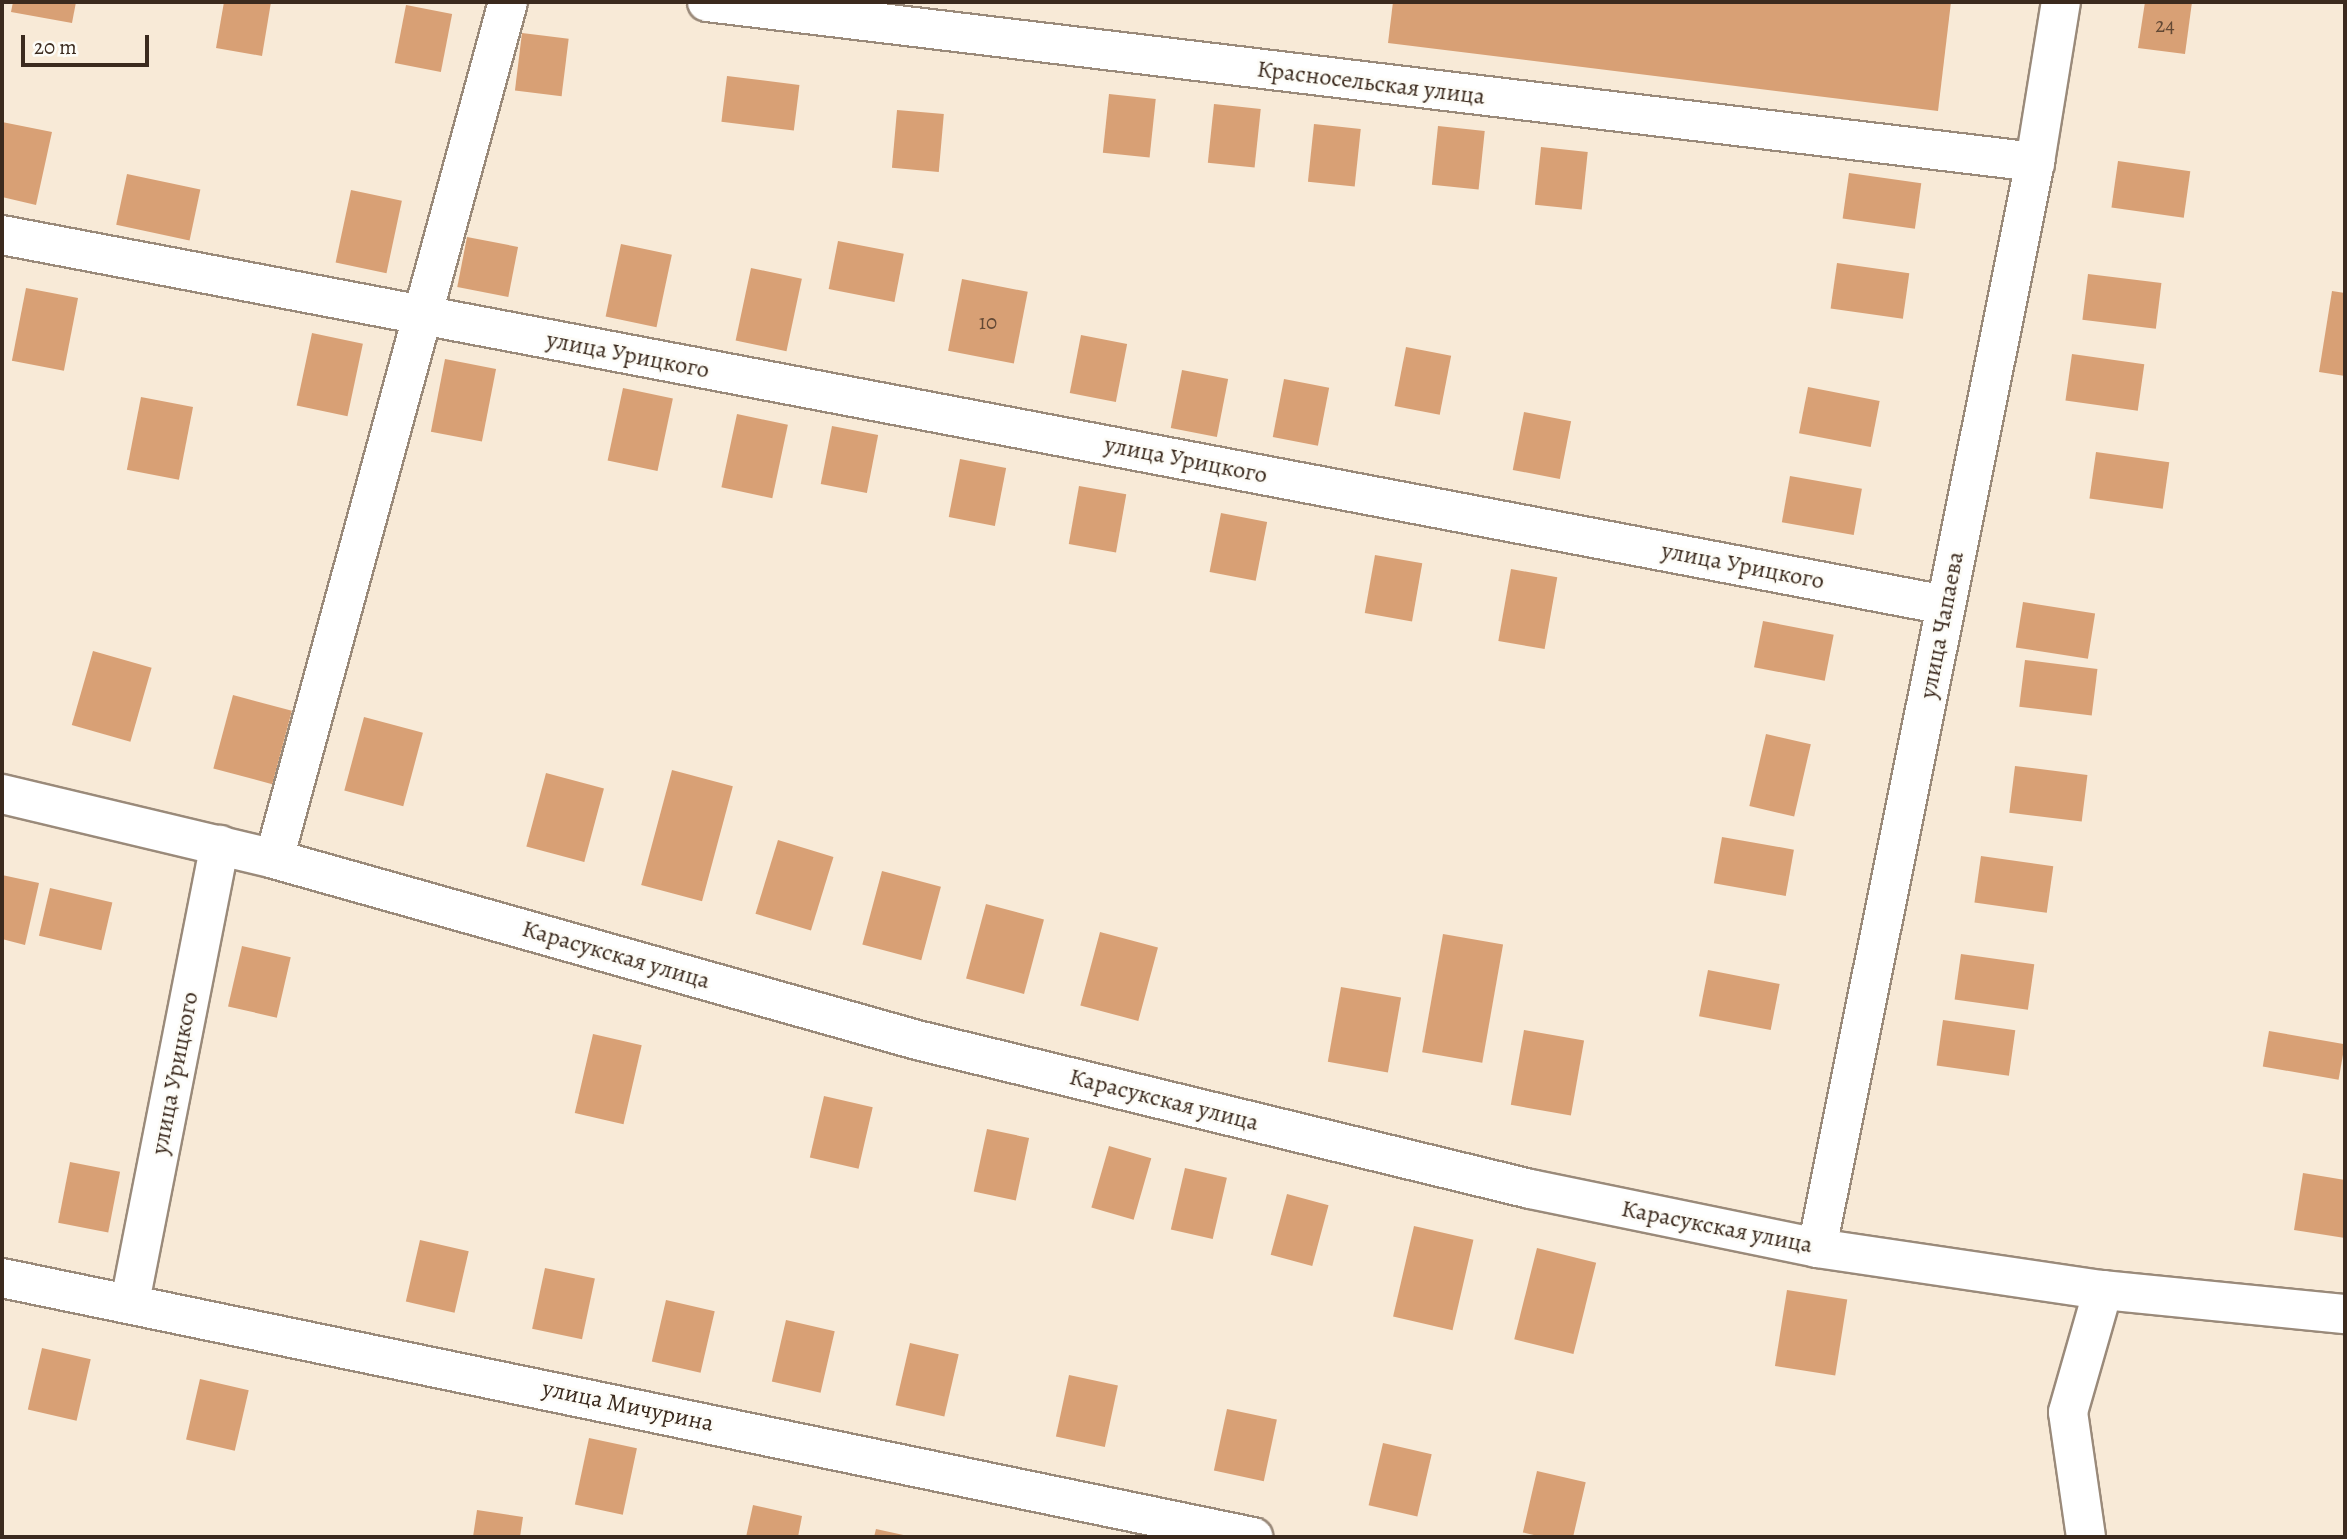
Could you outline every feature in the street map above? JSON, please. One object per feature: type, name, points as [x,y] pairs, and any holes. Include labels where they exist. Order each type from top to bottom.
[{"type":"street","points":[[274,859],[425,316],[508,2]]},
{"type":"street","name":"Красносельская улица","points":[[707,2],[2035,162]]},
{"type":"street","name":"улица Чапаева","points":[[1817,1248],[2035,162],[2061,2]]},
{"type":"street","name":"улица Урицкого","points":[[2,235],[1946,605]]},
{"type":"street","name":"Карасукская улица","points":[[2,794],[274,859],[917,1040],[1531,1189],[1817,1248],[2103,1290],[2345,1314]]},
{"type":"street","name":"улица Урицкого","points":[[130,1302],[220,845]]},
{"type":"street","name":"улица Мичурина","points":[[2,1278],[130,1302],[1253,1537]]},
{"type":"street","points":[[2086,1537],[2068,1412],[2103,1290]]},
{"type":"building","points":[[13,2],[76,2],[72,23],[11,12]]},
{"type":"building","points":[[224,2],[271,2],[262,56],[216,48]]},
{"type":"building","points":[[1393,2],[1951,2],[1938,111],[1388,43]]},
{"type":"building","points":[[2145,2],[2192,2],[2185,54],[2138,48]]},
{"type":"building","points":[[406,5],[452,14],[441,72],[395,63]]},
{"type":"building","points":[[522,33],[569,39],[562,96],[515,91]]},
{"type":"building","points":[[727,76],[799,85],[794,131],[721,122]]},
{"type":"building","points":[[1109,94],[1156,99],[1150,158],[1103,153]]},
{"type":"building","points":[[1214,104],[1261,109],[1255,168],[1208,163]]},
{"type":"building","points":[[897,110],[944,114],[939,172],[892,168]]},
{"type":"building","points":[[2,122],[52,132],[36,205],[2,197]]},
{"type":"building","points":[[1314,124],[1361,129],[1355,187],[1308,182]]},
{"type":"building","points":[[1438,126],[1485,131],[1479,190],[1432,185]]},
{"type":"building","points":[[1541,147],[1588,152],[1582,210],[1535,205]]},
{"type":"building","points":[[2118,161],[2190,171],[2184,218],[2111,208]]},
{"type":"building","points":[[1849,173],[1921,183],[1915,229],[1843,219]]},
{"type":"building","points":[[127,174],[200,190],[190,240],[116,225]]},
{"type":"building","points":[[351,190],[402,201],[386,273],[336,262]]},
{"type":"building","points":[[467,237],[518,247],[508,297],[457,287]]},
{"type":"building","points":[[838,241],[904,254],[894,302],[829,289]]},
{"type":"building","points":[[621,244],[672,255],[656,327],[606,316]]},
{"type":"building","points":[[1837,263],[1909,273],[1903,319],[1831,309]]},
{"type":"building","points":[[751,268],[802,279],[786,351],[736,340]]},
{"type":"building","points":[[2088,274],[2161,283],[2156,329],[2082,320]]},
{"type":"building","points":[[962,279],[1028,292],[1014,363],[948,351]]},
{"type":"building","points":[[26,288],[78,298],[64,371],[12,361]]},
{"type":"building","points":[[2332,291],[2345,293],[2345,376],[2319,372]]},
{"type":"building","points":[[312,333],[363,344],[347,416],[297,405]]},
{"type":"building","points":[[1081,335],[1127,344],[1116,402],[1070,393]]},
{"type":"building","points":[[1406,347],[1451,356],[1440,415],[1395,406]]},
{"type":"building","points":[[2072,354],[2144,364],[2138,411],[2065,401]]},
{"type":"building","points":[[445,359],[496,369],[482,442],[431,432]]},
{"type":"building","points":[[1182,370],[1228,379],[1217,437],[1171,428]]},
{"type":"building","points":[[1284,379],[1329,388],[1318,446],[1273,437]]},
{"type":"building","points":[[1808,387],[1880,401],[1871,447],[1799,433]]},
{"type":"building","points":[[623,388],[673,399],[658,471],[608,460]]},
{"type":"building","points":[[141,397],[193,407],[179,480],[127,470]]},
{"type":"building","points":[[1524,412],[1571,421],[1560,479],[1513,470]]},
{"type":"building","points":[[737,414],[788,425],[772,498],[721,487]]},
{"type":"building","points":[[832,426],[878,435],[867,493],[821,484]]},
{"type":"building","points":[[2096,452],[2169,462],[2163,509],[2089,499]]},
{"type":"building","points":[[960,459],[1006,468],[995,526],[949,517]]},
{"type":"building","points":[[1790,476],[1862,489],[1854,535],[1782,522]]},
{"type":"building","points":[[1079,486],[1126,494],[1116,552],[1069,544]]},
{"type":"building","points":[[1221,513],[1267,522],[1256,581],[1210,572]]},
{"type":"building","points":[[1375,555],[1422,563],[1412,621],[1365,613]]},
{"type":"building","points":[[1511,569],[1557,577],[1545,649],[1498,641]]},
{"type":"building","points":[[2023,602],[2095,613],[2088,659],[2016,647]]},
{"type":"building","points":[[1763,621],[1834,635],[1825,681],[1754,667]]},
{"type":"building","points":[[93,651],[152,668],[130,742],[72,725]]},
{"type":"building","points":[[2025,660],[2097,669],[2092,716],[2019,707]]},
{"type":"building","points":[[233,695],[292,711],[272,784],[213,768]]},
{"type":"building","points":[[364,717],[423,733],[403,806],[344,790]]},
{"type":"building","points":[[1766,734],[1811,744],[1794,816],[1749,806]]},
{"type":"building","points":[[2015,766],[2087,775],[2082,822],[2009,813]]},
{"type":"building","points":[[672,770],[733,786],[702,901],[641,885]]},
{"type":"building","points":[[546,773],[604,789],[584,862],[526,846]]},
{"type":"building","points":[[1722,837],[1794,850],[1786,896],[1714,883]]},
{"type":"building","points":[[778,840],[833,857],[811,931],[755,914]]},
{"type":"building","points":[[1981,856],[2053,866],[2047,913],[1974,903]]},
{"type":"building","points":[[882,871],[941,887],[921,960],[862,944]]},
{"type":"building","points":[[2,875],[39,883],[25,945],[2,939]]},
{"type":"building","points":[[50,888],[112,902],[101,950],[39,936]]},
{"type":"building","points":[[986,904],[1044,920],[1024,994],[966,978]]},
{"type":"building","points":[[1100,932],[1158,948],[1138,1021],[1080,1005]]},
{"type":"building","points":[[1443,934],[1503,945],[1482,1063],[1422,1052]]},
{"type":"building","points":[[242,946],[291,957],[277,1018],[228,1006]]},
{"type":"building","points":[[1961,954],[2034,964],[2028,1010],[1955,1000]]},
{"type":"building","points":[[1708,970],[1780,984],[1771,1030],[1699,1016]]},
{"type":"building","points":[[1341,987],[1401,998],[1388,1072],[1328,1062]]},
{"type":"building","points":[[1943,1020],[2015,1030],[2009,1076],[1937,1066]]},
{"type":"building","points":[[1524,1030],[1584,1041],[1571,1115],[1511,1105]]},
{"type":"building","points":[[2269,1031],[2345,1044],[2339,1080],[2263,1066]]},
{"type":"building","points":[[593,1034],[642,1045],[623,1124],[575,1113]]},
{"type":"building","points":[[824,1096],[873,1107],[859,1169],[810,1157]]},
{"type":"building","points":[[987,1129],[1029,1138],[1016,1201],[974,1192]]},
{"type":"building","points":[[1109,1146],[1151,1158],[1134,1220],[1091,1208]]},
{"type":"building","points":[[70,1162],[120,1172],[108,1233],[58,1223]]},
{"type":"building","points":[[1185,1168],[1227,1178],[1213,1239],[1171,1229]]},
{"type":"building","points":[[2303,1173],[2345,1180],[2345,1238],[2294,1230]]},
{"type":"building","points":[[1287,1194],[1329,1205],[1312,1266],[1271,1255]]},
{"type":"building","points":[[1414,1226],[1473,1240],[1453,1330],[1393,1317]]},
{"type":"building","points":[[420,1240],[469,1251],[455,1313],[406,1301]]},
{"type":"building","points":[[1537,1248],[1596,1263],[1573,1354],[1514,1339]]},
{"type":"building","points":[[545,1268],[595,1279],[582,1339],[532,1329]]},
{"type":"building","points":[[1787,1290],[1847,1300],[1835,1376],[1775,1366]]},
{"type":"building","points":[[666,1300],[715,1311],[701,1373],[652,1361]]},
{"type":"building","points":[[786,1320],[835,1331],[821,1393],[772,1381]]},
{"type":"building","points":[[910,1343],[959,1354],[944,1417],[896,1405]]},
{"type":"building","points":[[42,1348],[91,1359],[77,1421],[28,1409]]},
{"type":"building","points":[[1069,1375],[1118,1385],[1105,1447],[1056,1437]]},
{"type":"building","points":[[200,1379],[249,1390],[235,1451],[186,1439]]},
{"type":"building","points":[[1227,1409],[1277,1420],[1264,1481],[1214,1471]]},
{"type":"building","points":[[589,1438],[637,1448],[623,1515],[575,1505]]},
{"type":"building","points":[[1383,1443],[1432,1454],[1417,1517],[1369,1505]]},
{"type":"building","points":[[1537,1471],[1586,1482],[1573,1537],[1543,1537],[1523,1532]]},
{"type":"building","points":[[753,1505],[802,1516],[798,1537],[746,1537]]},
{"type":"building","points":[[477,1510],[523,1517],[520,1537],[473,1537]]},
{"type":"building","points":[[876,1529],[908,1536],[908,1537],[874,1537]]}]
